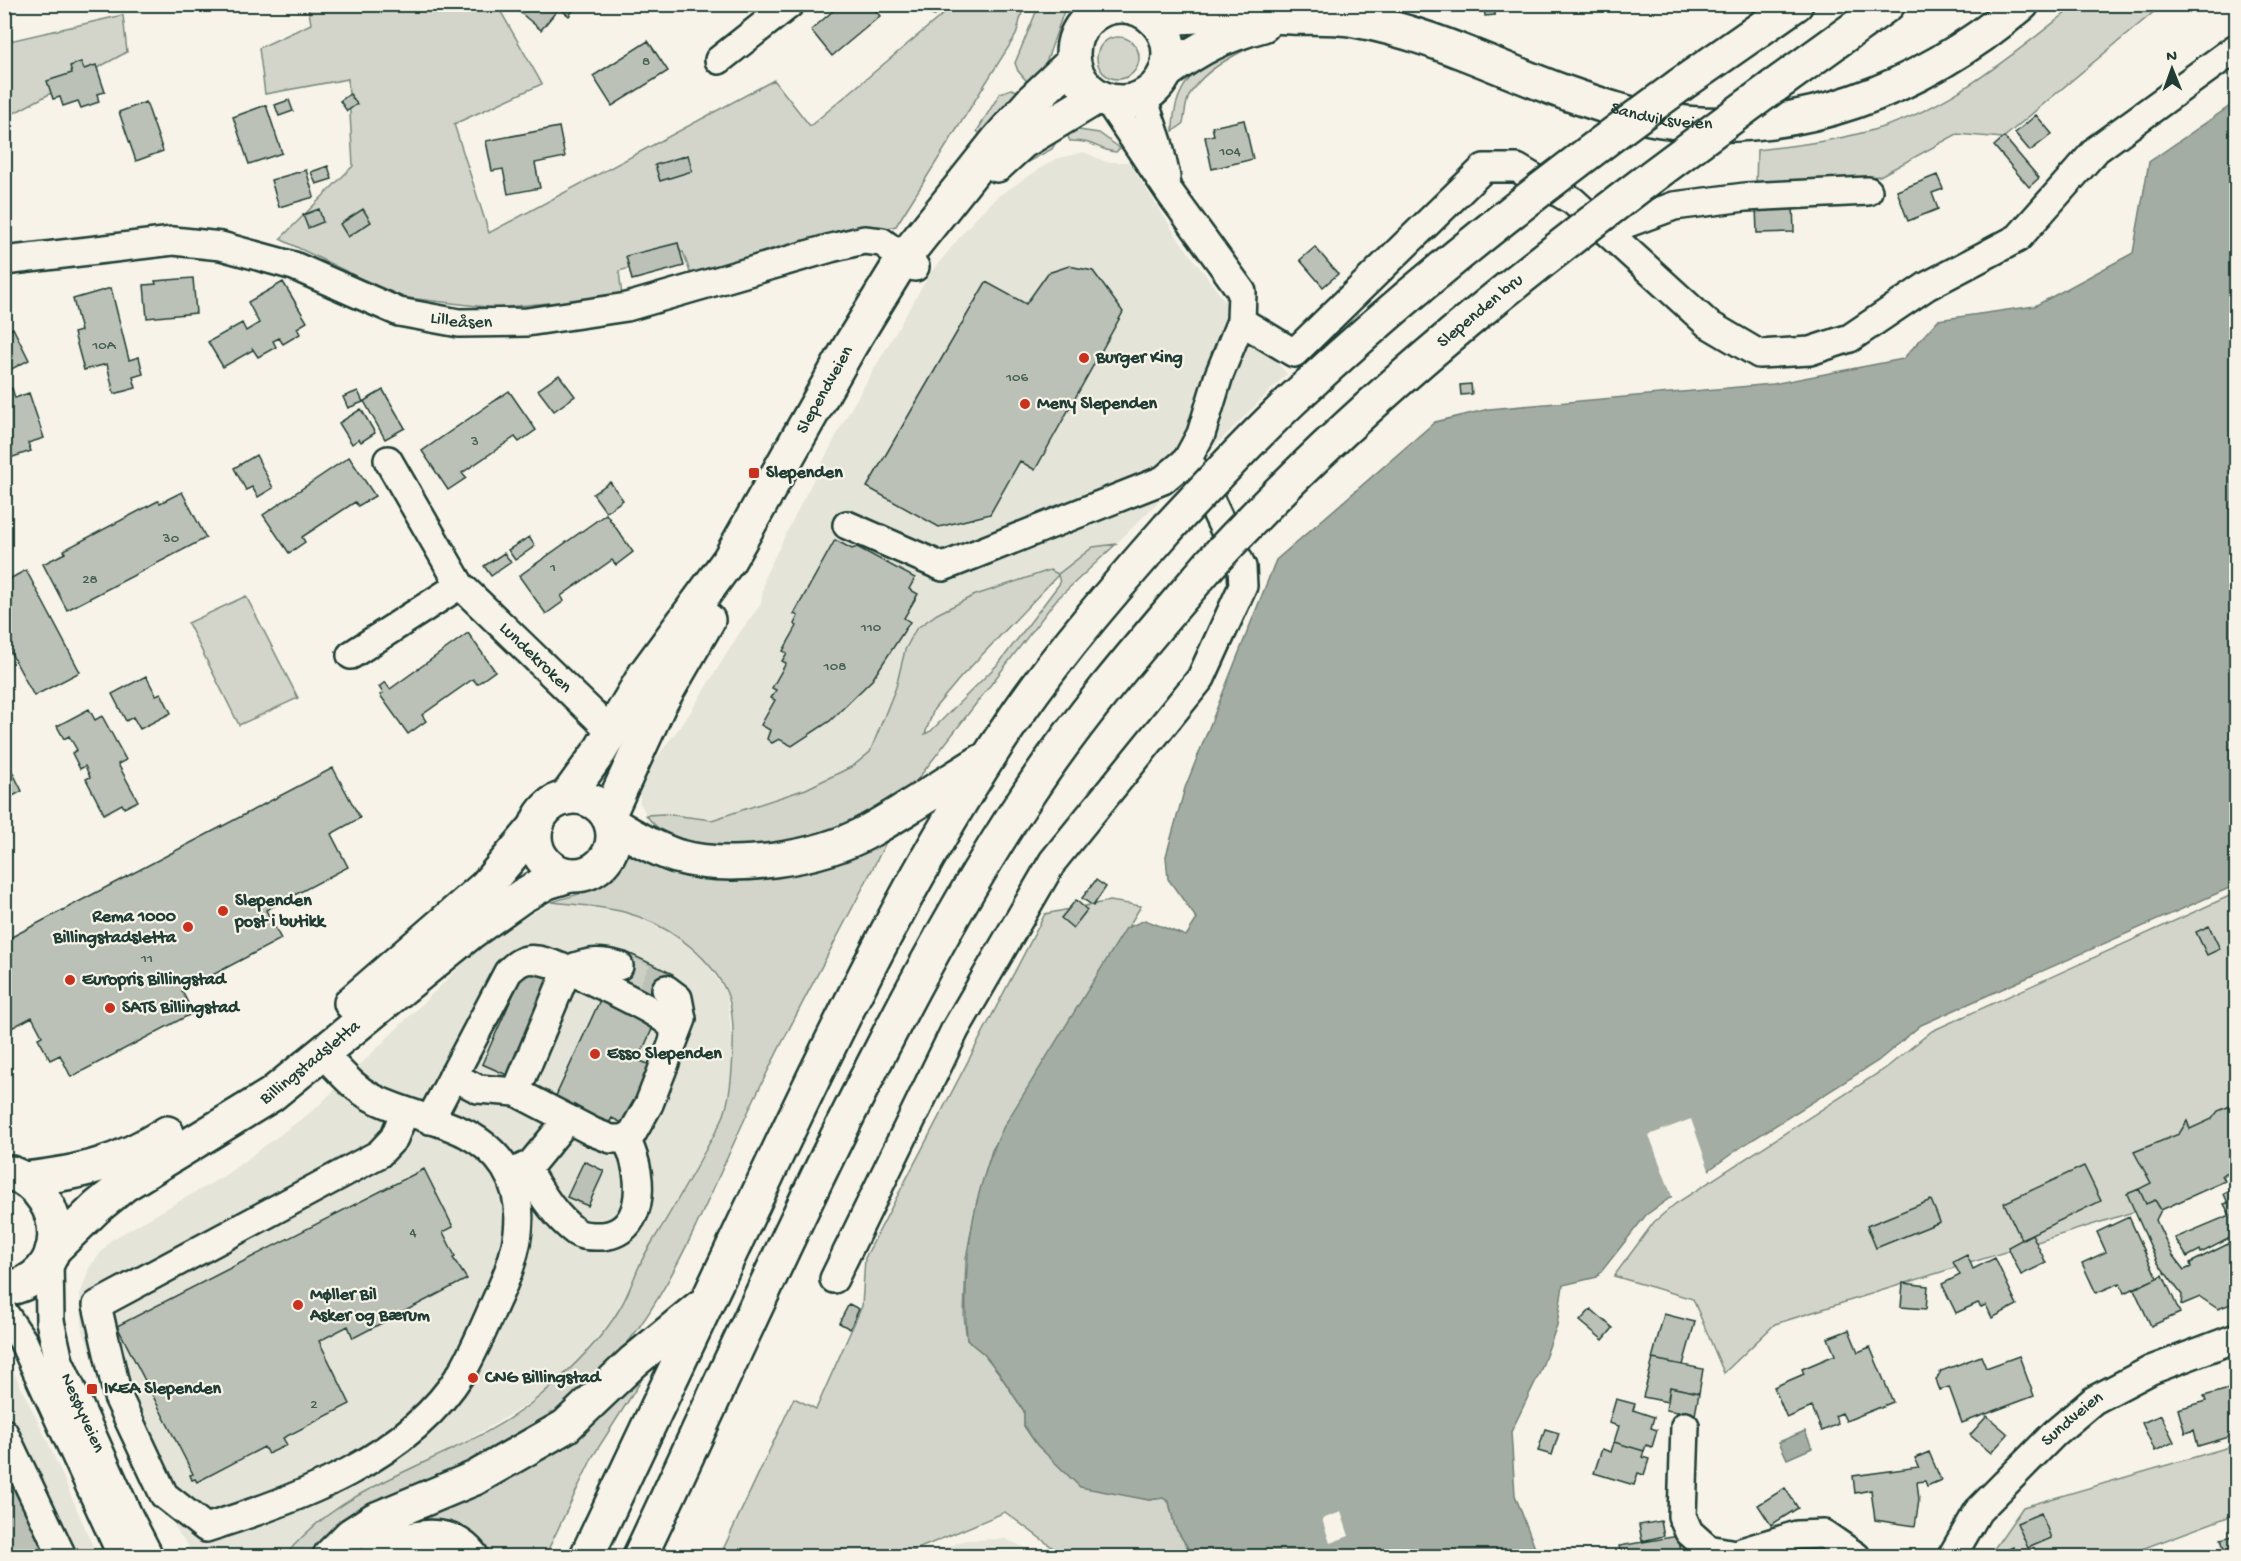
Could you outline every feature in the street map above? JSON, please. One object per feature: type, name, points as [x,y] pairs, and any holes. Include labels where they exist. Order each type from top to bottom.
[{"type":"main road","points":[[1073,51],[1086,20],[1097,12],[1115,6],[1141,10],[1167,40],[1169,55],[1166,72],[1155,88],[1143,98],[1125,103],[1103,99],[1081,82],[1073,51],[1080,4]]},
{"type":"main road","points":[[586,1557],[839,1025],[905,896],[991,755],[1075,638],[1168,528],[1288,404],[1387,314],[1542,188],[1680,85],[1796,4]]},
{"type":"main road","name":"Slependen bru","points":[[640,1557],[815,1182],[948,922],[985,860],[1098,697],[1211,563],[1314,456],[1468,319],[1584,227],[1888,4]]},
{"type":"main road","name":"Sandviksveien","points":[[1141,10],[1288,17],[1354,12],[1570,94],[1635,115],[1662,120],[1712,123],[1790,117],[1873,97],[1923,74],[1975,42],[2022,4]]},
{"type":"main road","name":"Sandviksveien","points":[[1166,72],[1202,47],[1232,33],[1288,17]]},
{"type":"main road","name":"Slependveien","points":[[566,798],[612,732],[646,673],[705,595],[753,520],[851,344],[997,141],[1073,51]]},
{"type":"main road","name":"Slependveien","points":[[610,819],[659,705],[759,536],[874,331],[909,263],[1009,153],[1103,99]]},
{"type":"main road","points":[[610,819],[614,836],[605,860],[596,869],[583,874],[570,875],[557,872],[538,852],[535,838],[537,825],[543,813],[553,804],[566,798],[585,799],[610,819],[654,848],[698,860],[731,862],[795,856],[830,848],[868,832],[991,755]]},
{"type":"main road","name":"Billingstadsletta","points":[[15,1175],[79,1172],[117,1160],[219,1103],[308,1038],[458,913],[502,870],[537,825]]},
{"type":"main road","name":"Billingstadsletta","points":[[4,1289],[23,1284],[97,1207],[124,1185],[228,1124],[324,1055],[471,932],[522,896],[547,882],[570,875]]},
{"type":"main road","points":[[15,1175],[44,1196],[54,1218],[55,1235],[51,1256]]},
{"type":"main road","points":[[330,1557],[351,1535],[374,1520],[475,1478],[566,1425],[633,1362],[707,1302]]},
{"type":"main road","points":[[376,1557],[400,1542],[423,1537],[453,1543],[471,1557]]},
{"type":"street","points":[[720,60],[790,4]]},
{"type":"street","points":[[1241,321],[1294,353],[1484,168],[1517,168],[1574,201],[1708,324],[1759,354],[1810,351],[1850,338],[1927,286],[2018,238],[2097,150],[2236,48]]},
{"type":"street","points":[[1143,98],[1158,142],[1170,193]]},
{"type":"street","points":[[848,525],[943,567],[1163,480],[1187,460],[1201,434],[1219,375],[1241,321],[1242,292],[1103,99]]},
{"type":"street","points":[[1606,231],[1674,206],[1745,197],[1868,191]]},
{"type":"street","name":"Lilleåsen","points":[[4,261],[173,241],[221,246],[294,266],[399,312],[459,323],[526,322],[627,307],[864,240],[882,242],[909,263]]},
{"type":"street","name":"Lundekroken","points":[[388,460],[460,585],[612,732]]},
{"type":"street","points":[[834,1279],[955,1030],[1053,861],[1201,678],[1239,596],[1243,586],[1242,567],[1198,474],[1187,460]]},
{"type":"street","points":[[351,656],[460,585]]},
{"type":"street","points":[[430,1120],[508,972],[520,961],[538,960],[567,970],[641,1005],[669,1022],[673,1027],[674,1038]]},
{"type":"street","points":[[516,1092],[567,970],[589,961],[603,961],[619,966]]},
{"type":"street","points":[[453,1076],[478,1089],[516,1092],[611,1139],[625,1138],[632,1134],[649,1104],[682,1019],[678,998],[666,989]]},
{"type":"street","points":[[324,1055],[353,1085],[368,1096],[481,1141],[517,1171],[549,1208],[584,1236],[617,1233],[633,1218],[638,1165],[625,1138]]},
{"type":"street","points":[[405,1111],[394,1138],[379,1154],[97,1305],[118,1397],[164,1495],[206,1528],[291,1499],[342,1474],[412,1429],[437,1403],[461,1372],[515,1254],[519,1220],[514,1185],[517,1171],[542,1154],[568,1119]]},
{"type":"street","name":"Nesøyveien","points":[[51,1256],[50,1321],[59,1360],[149,1557]]},
{"type":"street","name":"Nesøyveien","points":[[4,1313],[27,1350],[122,1557]]},
{"type":"street","name":"Sundveien","points":[[1952,1557],[1978,1511],[2055,1433],[2094,1400],[2151,1370],[2236,1338]]},
{"type":"street","points":[[1686,1426],[1682,1516],[1689,1532],[1708,1549],[1735,1554],[1797,1535],[1824,1534],[1856,1557]]},
{"type":"street","points":[[4,1433],[62,1557]]},
{"type":"shaded area","points":[[4,5],[14,5],[5,36]]},
{"type":"shaded area","points":[[308,5],[497,5],[542,84],[454,124],[489,233],[774,80],[810,126],[954,5],[1024,5],[1016,35],[896,226],[691,275],[683,252],[619,271],[622,296],[495,308],[399,297],[280,239],[353,166],[348,79],[265,94],[259,48],[311,24]]},
{"type":"shaded area","points":[[1039,5],[1066,5],[1047,60],[1031,86],[1018,71],[1015,63]]},
{"type":"shaded area","points":[[2076,5],[2162,5],[2003,138],[1957,134],[1880,176],[1756,185],[1757,150],[1852,135],[1910,117],[1936,105],[1985,75]]},
{"type":"shaded area","points":[[123,15],[127,52],[5,118],[5,42]]},
{"type":"shaded area","points":[[1271,36],[1272,39],[1237,54],[1204,77],[1189,96],[1183,124],[1173,131],[1175,109],[1181,91],[1190,77],[1217,58]]},
{"type":"shaded area","points":[[1118,37],[1133,43],[1139,58],[1133,73],[1118,79],[1103,73],[1097,58],[1103,43]]},
{"type":"shaded area","points":[[1011,89],[1021,92],[986,139],[977,131],[1000,93]]},
{"type":"shaded area","points":[[2236,102],[2236,885],[1921,1025],[1878,1061],[1744,1145],[1646,1215],[1597,1277],[1563,1285],[1557,1325],[1540,1372],[1511,1432],[1515,1495],[1538,1556],[1193,1556],[1175,1527],[1169,1502],[1163,1498],[1149,1500],[1080,1487],[1037,1445],[1024,1426],[1024,1411],[999,1373],[984,1354],[967,1340],[966,1285],[976,1204],[993,1151],[1004,1126],[1126,928],[1145,920],[1186,936],[1197,919],[1168,879],[1166,856],[1185,788],[1276,560],[1435,422],[1489,409],[1773,384],[1903,359],[1938,320],[2035,306],[2133,253],[2149,162]]},
{"type":"shaded area","points":[[1079,130],[1099,133],[1120,148],[1116,152],[1085,142],[1070,141],[1066,132]]},
{"type":"shaded area","points":[[1053,137],[1055,144],[1052,149],[992,181],[1013,160]]},
{"type":"shaded area","points":[[1084,152],[1106,162],[1129,162],[1178,238],[1224,300],[1287,374],[1116,544],[1093,547],[1058,575],[905,650],[896,687],[870,752],[853,766],[806,789],[712,820],[664,814],[646,815],[640,803],[640,791],[648,769],[688,716],[740,632],[761,604],[765,576],[805,496],[845,419],[929,275],[976,217],[998,196],[1055,159]]},
{"type":"shaded area","points":[[1116,544],[1056,600],[914,784],[879,812],[866,819],[814,837],[751,848],[719,848],[690,844],[665,833],[646,815],[664,814],[712,820],[806,789],[853,766],[870,752],[896,687],[905,650],[916,629],[937,614],[973,596],[1050,570],[1058,574],[1093,547]],"holes":[[[1058,575],[1060,583],[1000,662],[931,731],[925,734],[934,709],[960,678]]]},
{"type":"shaded area","points":[[246,596],[298,698],[239,725],[188,623]]},
{"type":"shaded area","points":[[881,837],[886,842],[774,1058],[700,1219],[656,1302],[630,1340],[599,1376],[564,1409],[533,1430],[397,1492],[365,1510],[335,1530],[309,1556],[285,1556],[311,1528],[341,1506],[509,1418],[540,1396],[572,1367],[603,1334],[619,1310],[644,1256],[723,1117],[728,1100],[732,1068],[732,1017],[726,991],[708,964],[684,941],[639,917],[606,908],[552,902],[596,887],[611,876],[629,855],[668,872],[690,874]]},
{"type":"shaded area","points":[[2236,893],[2236,1171],[2152,1206],[1775,1324],[1724,1373],[1693,1299],[1614,1276],[1654,1222],[1675,1204],[1886,1068],[1932,1031]]},
{"type":"shaded area","points":[[1110,901],[1141,906],[992,1150],[977,1201],[966,1258],[964,1316],[967,1340],[984,1354],[999,1373],[1024,1411],[1024,1426],[1037,1445],[1063,1469],[1121,1494],[1149,1500],[1163,1498],[1169,1502],[1175,1527],[1193,1556],[1064,1556],[1005,1512],[901,1556],[720,1556],[794,1398],[816,1409],[862,1306],[865,1258],[1045,914]]},
{"type":"shaded area","points":[[552,902],[625,912],[656,924],[682,941],[706,962],[727,994],[734,1057],[725,1114],[676,1204],[644,1256],[620,1309],[580,1358],[538,1398],[451,1450],[377,1484],[336,1508],[298,1539],[285,1556],[196,1556],[180,1535],[133,1451],[83,1332],[80,1295],[89,1268],[111,1240],[224,1176],[315,1109],[487,940]]},
{"type":"shaded area","points":[[4,1352],[48,1442],[97,1556],[5,1556]]},
{"type":"shaded area","points":[[644,1370],[641,1381],[593,1456],[545,1556],[488,1556],[469,1534],[448,1524],[436,1523],[395,1528]]},
{"type":"shaded area","points":[[1805,1431],[1812,1448],[1787,1459],[1779,1442]]},
{"type":"shaded area","points":[[2236,1445],[2236,1514],[2123,1556],[1989,1556],[2023,1507]]},
{"type":"shaded area","points":[[1006,1539],[1043,1556],[924,1556],[965,1540]]},
{"type":"pier","points":[[1691,1119],[1710,1173],[1673,1199],[1649,1135]]},
{"type":"pier","points":[[1341,1512],[1349,1536],[1330,1543],[1322,1519]]},
{"type":"building","points":[[510,4],[578,4],[569,16],[559,8],[541,30]]},
{"type":"building","points":[[841,4],[870,4],[880,16],[832,56],[811,30]]},
{"type":"building","points":[[922,4],[943,4],[934,16],[920,6]]},
{"type":"building","points":[[1484,4],[1494,4],[1495,15],[1485,16]]},
{"type":"building","points":[[648,41],[668,71],[612,106],[593,76]]},
{"type":"building","points":[[81,62],[84,69],[96,65],[105,92],[97,94],[99,102],[81,108],[78,101],[63,106],[60,97],[53,99],[47,81],[72,73],[70,66]]},
{"type":"building","points":[[350,94],[357,104],[347,111],[340,101]]},
{"type":"building","points":[[289,100],[293,111],[279,116],[275,105]]},
{"type":"building","points":[[146,102],[163,151],[136,161],[119,112]]},
{"type":"building","points":[[266,105],[282,153],[249,164],[233,117]]},
{"type":"building","points":[[2036,115],[2052,134],[2030,151],[2015,133]]},
{"type":"building","points":[[1244,120],[1253,159],[1212,169],[1205,137],[1214,135],[1212,127]]},
{"type":"building","points":[[559,127],[565,157],[535,163],[540,188],[508,194],[503,169],[492,171],[486,141]]},
{"type":"building","points":[[2004,137],[2039,178],[2029,187],[1994,146]]},
{"type":"building","points":[[688,155],[692,171],[660,181],[655,165]]},
{"type":"building","points":[[328,166],[332,179],[316,184],[311,172]]},
{"type":"building","points":[[306,170],[314,197],[279,207],[271,180]]},
{"type":"building","points":[[1937,175],[1943,189],[1932,193],[1938,209],[1908,221],[1897,191]]},
{"type":"building","points":[[1793,204],[1794,232],[1757,233],[1756,206]]},
{"type":"building","points":[[319,209],[323,222],[308,228],[303,215]]},
{"type":"building","points":[[363,209],[371,222],[348,237],[340,224]]},
{"type":"building","points":[[678,243],[684,266],[632,280],[626,256]]},
{"type":"building","points":[[1315,247],[1338,274],[1323,287],[1300,260]]},
{"type":"building","points":[[1069,266],[1093,271],[1123,312],[1035,470],[1020,461],[990,514],[939,527],[867,487],[986,282],[1026,304],[1048,273]]},
{"type":"building","points":[[193,278],[196,313],[147,318],[144,285],[156,284],[155,281]]},
{"type":"building","points":[[283,282],[307,322],[297,328],[300,334],[283,344],[279,338],[273,341],[276,347],[258,357],[252,348],[253,350],[223,367],[208,342],[242,323],[246,331],[259,323],[248,302]]},
{"type":"building","points":[[111,288],[129,360],[139,357],[143,374],[133,377],[136,388],[114,394],[107,364],[84,370],[74,333],[81,331],[73,299]]},
{"type":"building","points":[[13,328],[29,360],[4,373],[4,332]]},
{"type":"building","points":[[559,375],[575,396],[554,411],[538,390]]},
{"type":"building","points":[[1471,384],[1472,394],[1461,395],[1460,385]]},
{"type":"building","points":[[12,388],[15,398],[29,393],[44,438],[28,443],[31,451],[4,460],[4,391]]},
{"type":"building","points":[[383,390],[405,428],[385,439],[364,401]]},
{"type":"building","points":[[358,391],[363,402],[348,408],[343,397]]},
{"type":"building","points":[[509,391],[536,430],[519,442],[515,437],[462,473],[466,478],[448,490],[422,451]]},
{"type":"building","points":[[361,409],[375,433],[361,442],[359,439],[352,444],[339,423]]},
{"type":"building","points":[[256,455],[273,488],[258,497],[252,487],[246,490],[234,468]]},
{"type":"building","points":[[349,457],[375,496],[358,506],[355,502],[302,537],[305,542],[289,553],[263,515]]},
{"type":"building","points":[[610,482],[623,500],[606,512],[593,494]]},
{"type":"building","points":[[182,492],[206,538],[67,610],[43,564],[65,553],[64,550],[158,501],[160,503]]},
{"type":"building","points":[[606,514],[633,552],[616,565],[612,560],[561,596],[564,601],[546,614],[519,576]]},
{"type":"building","points":[[529,537],[535,546],[515,560],[508,550]]},
{"type":"building","points":[[835,540],[852,549],[857,547],[915,578],[909,589],[918,594],[904,618],[910,622],[872,680],[830,721],[792,746],[779,739],[772,743],[767,739],[770,730],[761,725],[775,700],[771,698],[776,690],[772,688],[786,663],[782,661],[787,653],[783,651],[797,626],[794,624],[798,616],[794,614]]},
{"type":"building","points":[[504,553],[511,562],[491,576],[484,566]]},
{"type":"building","points":[[26,570],[80,672],[34,696],[4,640],[4,582]]},
{"type":"building","points":[[468,633],[495,671],[477,684],[473,679],[422,715],[426,721],[408,734],[380,695],[383,693],[379,687],[385,682],[390,689]]},
{"type":"building","points":[[146,676],[156,695],[161,693],[171,713],[140,729],[133,717],[126,721],[112,694]]},
{"type":"building","points":[[89,709],[95,720],[102,716],[126,760],[118,764],[138,801],[124,808],[122,804],[104,814],[86,779],[90,777],[85,766],[80,769],[72,753],[77,750],[69,736],[64,739],[57,726]]},
{"type":"building","points":[[4,768],[7,774],[12,771],[22,791],[4,801]]},
{"type":"building","points":[[333,768],[360,818],[331,834],[348,867],[266,910],[281,939],[182,991],[193,1013],[71,1077],[60,1055],[50,1060],[38,1038],[42,1036],[32,1017],[4,1032],[4,941]]},
{"type":"building","points":[[1096,880],[1106,887],[1093,906],[1082,898]]},
{"type":"building","points":[[1076,900],[1087,910],[1073,928],[1061,918]]},
{"type":"building","points":[[2209,926],[2220,949],[2207,955],[2196,932]]},
{"type":"building","points":[[626,952],[673,974],[659,1003],[612,981]]},
{"type":"building","points":[[527,964],[552,976],[507,1075],[482,1064]]},
{"type":"building","points":[[600,1000],[654,1025],[638,1060],[653,1066],[626,1125],[612,1118],[609,1123],[555,1098]]},
{"type":"building","points":[[2230,1106],[2236,1119],[2236,1168],[2222,1175],[2225,1181],[2161,1210],[2155,1200],[2146,1204],[2139,1189],[2151,1183],[2134,1152],[2179,1134],[2187,1121],[2190,1129],[2212,1119],[2218,1111]]},
{"type":"building","points":[[584,1161],[604,1171],[588,1206],[567,1197]]},
{"type":"building","points":[[2084,1166],[2101,1201],[2021,1239],[2004,1203]]},
{"type":"building","points":[[424,1169],[453,1227],[443,1232],[455,1256],[453,1258],[467,1279],[353,1338],[348,1326],[319,1341],[350,1404],[283,1438],[287,1445],[268,1454],[264,1447],[197,1482],[195,1479],[192,1480],[190,1475],[193,1474],[117,1326]]},
{"type":"building","points":[[2236,1188],[2236,1235],[2201,1253],[2200,1250],[2187,1257],[2175,1238],[2230,1215],[2224,1204],[2228,1203],[2224,1194]]},
{"type":"building","points":[[2139,1189],[2146,1204],[2155,1200],[2161,1210],[2156,1220],[2173,1256],[2184,1270],[2191,1267],[2190,1263],[2236,1240],[2236,1302],[2218,1309],[2200,1297],[2181,1305],[2182,1295],[2158,1263],[2127,1194]]},
{"type":"building","points":[[1931,1200],[1940,1222],[1876,1248],[1867,1226]]},
{"type":"building","points":[[2129,1217],[2157,1278],[2124,1293],[2120,1283],[2096,1293],[2082,1263],[2106,1252],[2097,1232]]},
{"type":"building","points":[[2032,1234],[2046,1263],[2021,1275],[2008,1247]]},
{"type":"building","points":[[1967,1255],[1973,1269],[1995,1258],[2017,1305],[1992,1318],[1986,1305],[1981,1307],[1978,1303],[1956,1313],[1942,1284],[1960,1275],[1953,1262]]},
{"type":"building","points":[[2163,1275],[2180,1313],[2151,1326],[2134,1289]]},
{"type":"building","points":[[1903,1283],[1928,1286],[1926,1309],[1901,1307]]},
{"type":"building","points":[[849,1304],[859,1309],[850,1329],[839,1323]]},
{"type":"building","points":[[1591,1309],[1613,1328],[1603,1340],[1580,1321]]},
{"type":"building","points":[[1664,1314],[1695,1322],[1683,1365],[1652,1359]]},
{"type":"building","points":[[1849,1330],[1858,1352],[1870,1347],[1893,1402],[1846,1421],[1842,1413],[1835,1416],[1838,1424],[1822,1431],[1812,1407],[1787,1418],[1774,1387],[1804,1374],[1802,1369],[1835,1355],[1828,1338]]},
{"type":"building","points":[[1981,1356],[1986,1368],[2019,1356],[2034,1396],[1962,1423],[1949,1387],[1940,1390],[1936,1380],[1941,1371]]},
{"type":"building","points":[[1653,1359],[1703,1369],[1699,1393],[1670,1387],[1668,1402],[1643,1397]]},
{"type":"building","points":[[1670,1387],[1699,1393],[1695,1415],[1666,1410]]},
{"type":"building","points":[[2236,1387],[2236,1435],[2198,1446],[2194,1430],[2185,1433],[2178,1409],[2206,1401],[2204,1396]]},
{"type":"building","points":[[1616,1399],[1635,1404],[1633,1410],[1654,1417],[1651,1428],[1657,1430],[1652,1447],[1646,1445],[1644,1451],[1614,1442],[1619,1426],[1609,1423]]},
{"type":"building","points":[[2161,1415],[2174,1442],[2155,1451],[2142,1423]]},
{"type":"building","points":[[1987,1416],[2008,1434],[1991,1453],[1970,1435]]},
{"type":"building","points":[[1545,1429],[1559,1433],[1552,1455],[1538,1451]]},
{"type":"building","points":[[1614,1442],[1644,1451],[1642,1457],[1649,1459],[1644,1475],[1638,1473],[1634,1485],[1594,1473],[1602,1449],[1611,1452]]},
{"type":"building","points":[[1929,1452],[1941,1480],[1927,1486],[1925,1481],[1917,1482],[1919,1500],[1915,1526],[1875,1520],[1871,1490],[1855,1493],[1853,1476],[1919,1467],[1915,1458]]},
{"type":"building","points":[[4,1465],[46,1556],[4,1556]]},
{"type":"building","points":[[1785,1488],[1798,1508],[1771,1525],[1758,1505]]},
{"type":"building","points":[[2041,1513],[2051,1538],[2028,1548],[2017,1523]]},
{"type":"building","points":[[1661,1521],[1664,1536],[1642,1541],[1639,1525]]},
{"type":"building","points":[[2236,1535],[2236,1556],[2226,1556],[2221,1539]]},
{"type":"building","points":[[1678,1536],[1682,1556],[1621,1556],[1619,1546]]},
{"type":"building","points":[[2013,1547],[2017,1556],[1996,1556],[1996,1555]]},
{"type":"building","points":[[957,1550],[960,1556],[943,1556]]},
{"type":"building","points":[[2178,1551],[2180,1556],[2166,1556]]},
{"type":"tunnel","points":[[619,966],[666,989]]},
{"type":"place","name":"Burger King","points":[[1084,358]]},
{"type":"place","name":"Meny Slependen","points":[[1025,404]]},
{"type":"place","name":"Slependen","points":[[754,473]]},
{"type":"place","name":"Slependen post i butikk","points":[[223,911]]},
{"type":"place","name":"Rema 1000 Billingstadsletta","points":[[188,927]]},
{"type":"place","name":"Europris Billingstad","points":[[70,980]]},
{"type":"place","name":"SATS Billingstad","points":[[110,1008]]},
{"type":"place","name":"Esso Slependen","points":[[595,1054]]},
{"type":"place","name":"Møller Bil Asker og Bærum","points":[[298,1305]]},
{"type":"place","name":"CNG Billingstad","points":[[473,1378]]},
{"type":"place","name":"IKEA Slependen","points":[[92,1389]]}]
